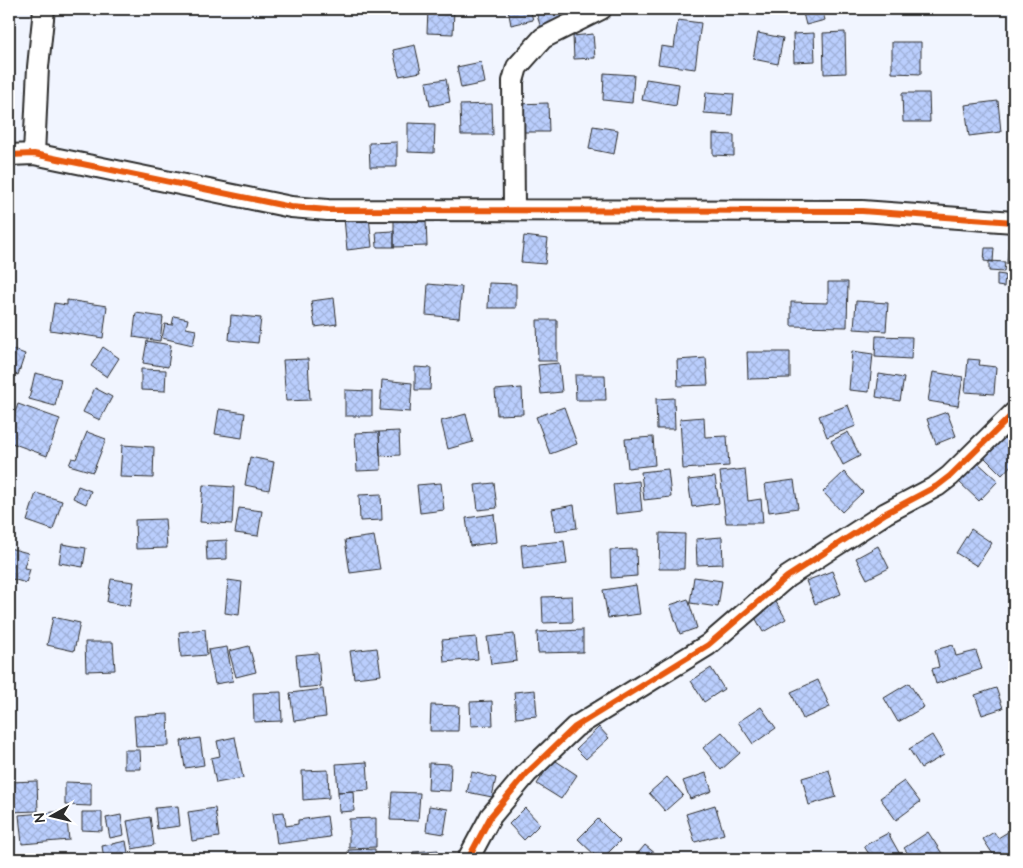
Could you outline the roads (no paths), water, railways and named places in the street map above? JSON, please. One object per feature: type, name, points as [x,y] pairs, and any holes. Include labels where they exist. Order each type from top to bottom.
[{"type":"street","points":[[34,154],[38,67],[44,9]]},
{"type":"street","points":[[514,210],[513,81],[517,66],[543,38],[601,9]]},
{"type":"street","points":[[9,155],[34,154],[291,207],[328,210],[862,211],[1014,222]]},
{"type":"street","points":[[468,859],[491,816],[527,773],[575,726],[708,645],[787,577],[886,513],[937,486],[950,476],[1014,413]]}]
